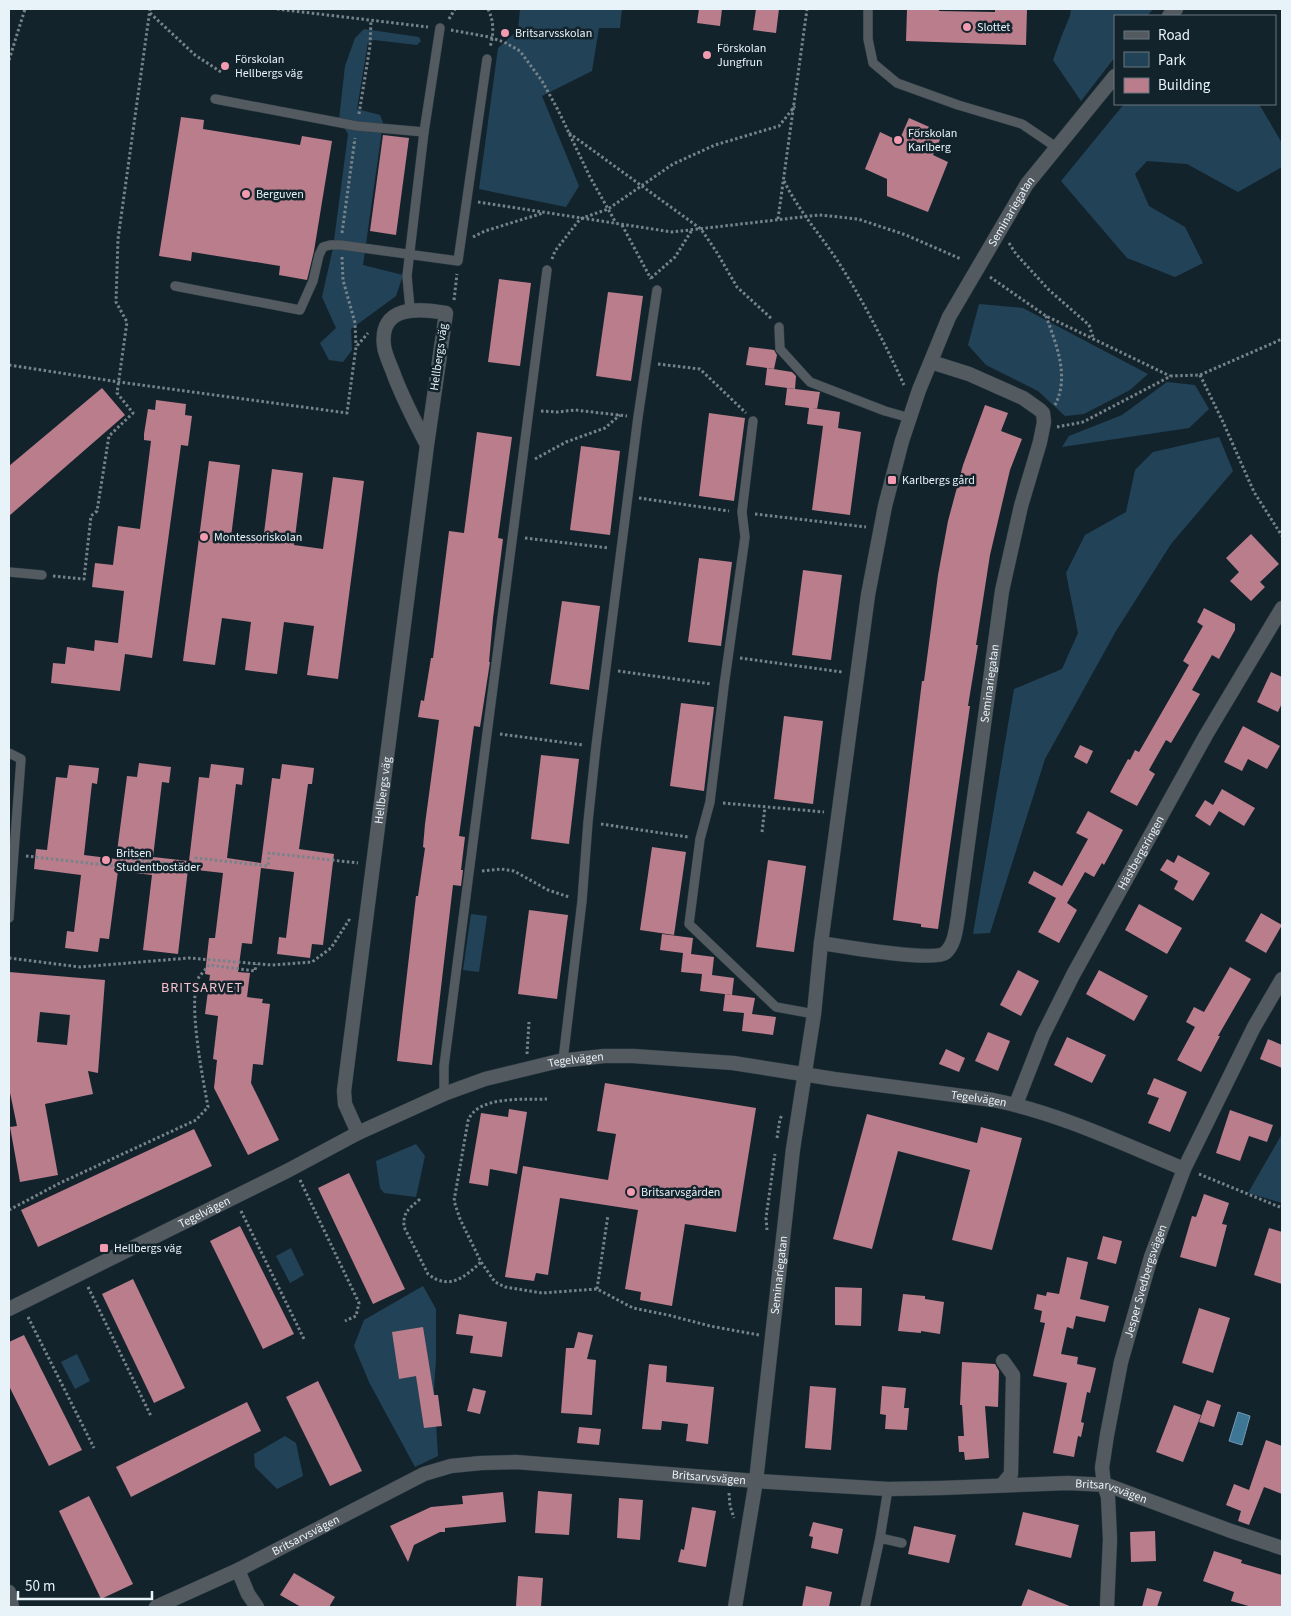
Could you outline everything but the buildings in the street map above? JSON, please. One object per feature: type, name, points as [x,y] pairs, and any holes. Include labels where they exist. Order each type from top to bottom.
[{"type":"street","name":"Seminariegatan","points":[[735,1607],[756,1481],[793,1149],[814,1014],[874,560],[885,506],[919,390],[948,317],[1027,184],[1114,77]]},
{"type":"street","points":[[410,310],[394,317],[387,325],[384,335],[384,347],[402,397],[427,445]]},
{"type":"street","name":"Hellbergs väg","points":[[358,1133],[345,1104],[344,1091],[427,445],[446,313],[410,310]]},
{"type":"street","points":[[931,362],[969,374],[1023,398],[1043,413],[1044,427]]},
{"type":"street","name":"Seminariegatan","points":[[822,943],[934,956],[947,952],[954,938],[966,867],[1002,591],[1021,506],[1044,427]]},
{"type":"street","name":"Hästbergsringen","points":[[1016,1104],[1043,1035],[1073,975],[1206,735],[1282,608]]},
{"type":"street","name":"Jesper Svedbergsvägen","points":[[1107,1607],[1110,1539],[1108,1497],[1102,1468],[1121,1362],[1152,1257],[1184,1168],[1254,1027],[1282,980]]},
{"type":"street","name":"Tegelvägen","points":[[15,1306],[294,1167],[358,1133],[444,1094],[485,1079],[563,1060],[604,1056],[647,1056],[733,1063],[958,1094],[1016,1104],[1053,1116],[1184,1168]]},
{"type":"street","points":[[1002,1486],[1011,1474],[1012,1375],[1003,1361]]},
{"type":"street","name":"Britsarvsvägen","points":[[156,1607],[238,1570],[411,1480],[451,1466],[481,1462],[516,1462],[756,1481],[888,1489],[1068,1483],[1104,1484],[1282,1548]]},
{"type":"street","points":[[238,1570],[248,1594],[257,1607]]},
{"type":"street","points":[[9,1592],[12,1607]]},
{"type":"lane","points":[[868,9],[868,39],[873,62],[897,83],[958,105],[1022,124],[1056,147]]},
{"type":"lane","points":[[410,310],[407,276],[409,254],[424,132],[440,28]]},
{"type":"lane","points":[[175,286],[300,310],[313,281],[319,255],[323,247],[341,245],[458,261],[488,59]]},
{"type":"lane","points":[[215,99],[357,126],[424,132]]},
{"type":"lane","points":[[444,1094],[444,1066],[548,270]]},
{"type":"lane","points":[[563,1060],[582,902],[596,746],[638,418],[657,290]]},
{"type":"lane","points":[[779,327],[780,349],[810,382],[885,411],[910,418]]},
{"type":"lane","points":[[753,421],[742,512],[745,537],[710,802],[700,839],[689,924],[776,1007],[814,1014]]},
{"type":"lane","points":[[9,572],[42,575]]},
{"type":"lane","points":[[9,753],[21,759],[9,918]]},
{"type":"lane","points":[[865,1607],[880,1538],[888,1489]]},
{"type":"lane","points":[[880,1538],[902,1543]]},
{"type":"path","points":[[9,60],[25,9]]},
{"type":"path","points":[[277,9],[440,28],[492,38],[504,42],[520,52],[542,80],[590,177],[616,224]]},
{"type":"path","points":[[488,9],[492,18],[492,38]]},
{"type":"path","points":[[778,219],[807,9]]},
{"type":"path","points":[[150,11],[195,55],[221,72]]},
{"type":"path","points":[[42,575],[84,579],[91,516],[97,511],[109,436],[133,413],[117,393],[127,322],[116,302],[118,239],[150,11]]},
{"type":"path","points":[[9,365],[118,382],[347,413],[356,347],[355,323],[343,280],[341,245],[370,46],[371,20]]},
{"type":"path","points":[[548,270],[554,252],[580,219],[608,209],[673,164],[715,145],[779,126],[795,106]]},
{"type":"path","points":[[569,133],[701,229],[737,287],[771,316],[779,327]]},
{"type":"path","points":[[784,181],[794,202],[837,260],[882,338],[904,385],[919,390]]},
{"type":"path","points":[[468,201],[672,232],[819,215],[858,219],[906,235],[961,259]]},
{"type":"path","points":[[461,244],[484,231],[543,213]]},
{"type":"path","points":[[621,224],[657,290]]},
{"type":"path","points":[[651,278],[675,257],[692,230]]},
{"type":"path","points":[[1000,230],[1016,254],[1049,290],[1089,325],[1094,340]]},
{"type":"path","points":[[446,313],[452,313],[458,261]]},
{"type":"path","points":[[990,276],[1046,316],[1171,376]]},
{"type":"path","points":[[1046,316],[1062,360],[1060,395],[1044,427],[1057,427],[1083,422],[1171,376],[1200,375],[1282,339]]},
{"type":"path","points":[[356,347],[369,332],[387,325]]},
{"type":"path","points":[[646,363],[700,369],[753,421]]},
{"type":"path","points":[[1200,375],[1254,492],[1282,536]]},
{"type":"path","points":[[530,410],[558,412],[575,410],[638,418]]},
{"type":"path","points":[[523,464],[566,442],[605,428],[620,415]]},
{"type":"path","points":[[513,536],[622,549]]},
{"type":"path","points":[[728,656],[846,672]]},
{"type":"path","points":[[606,670],[724,686]]},
{"type":"path","points":[[487,732],[596,746]]},
{"type":"path","points":[[710,802],[827,812]]},
{"type":"path","points":[[762,832],[765,807]]},
{"type":"path","points":[[588,822],[700,839]]},
{"type":"path","points":[[36,856],[122,867],[123,858],[195,866],[196,858],[268,866],[269,853],[343,862]]},
{"type":"path","points":[[469,869],[514,871],[548,890],[582,902]]},
{"type":"path","points":[[9,958],[80,967],[189,958],[272,965],[312,962],[331,948],[349,920],[366,922]]},
{"type":"path","points":[[9,1210],[60,1183],[196,1120],[208,1106],[196,1032],[195,996],[199,978],[209,965],[255,971],[256,964]]},
{"type":"path","points":[[527,1055],[529,1022]]},
{"type":"path","points":[[547,1100],[497,1101],[471,1114],[454,1201],[460,1220],[481,1262],[494,1282],[504,1287],[542,1293],[597,1289],[633,1308],[759,1336]]},
{"type":"path","points":[[294,1167],[359,1303],[356,1316],[345,1321]]},
{"type":"path","points":[[1184,1168],[1282,1208]]},
{"type":"path","points":[[234,1197],[305,1341]]},
{"type":"path","points":[[420,1199],[405,1213],[404,1227],[428,1274],[435,1280],[451,1282],[471,1272],[481,1262]]},
{"type":"path","points":[[597,1289],[608,1215]]},
{"type":"path","points":[[81,1273],[151,1416]]},
{"type":"path","points":[[15,1306],[94,1448]]},
{"type":"green space","points":[[520,9],[622,9],[620,28],[599,28],[592,71],[542,96],[579,186],[566,207],[479,189],[498,48],[518,30]]},
{"type":"green space","points":[[1071,9],[1153,9],[1148,15],[1114,15],[1114,58],[1081,101],[1053,60]]},
{"type":"green space","points":[[364,29],[419,37],[421,41],[417,45],[374,40],[368,42],[357,109],[380,115],[383,123],[363,265],[403,275],[396,296],[351,329],[352,350],[343,362],[329,360],[320,343],[336,328],[322,297],[333,248],[348,134],[339,120],[345,66],[355,38]]},
{"type":"green space","points":[[1123,105],[1260,105],[1282,143],[1282,167],[1238,192],[1187,164],[1147,161],[1135,174],[1149,206],[1185,227],[1203,263],[1175,277],[1127,258],[1061,181]]},
{"type":"green space","points":[[979,304],[1023,308],[1148,374],[1130,390],[1084,414],[1065,416],[1038,391],[986,365],[968,345]]},
{"type":"green space","points":[[1167,382],[1195,385],[1209,409],[1189,428],[1062,447],[1069,436],[1122,415]]},
{"type":"green space","points":[[1219,437],[1233,471],[1171,544],[1116,631],[1045,759],[990,933],[973,934],[1014,689],[1062,669],[1078,633],[1066,573],[1085,535],[1126,512],[1135,470],[1153,452]]},
{"type":"green space","points":[[471,914],[487,916],[479,972],[463,970]]},
{"type":"green space","points":[[1282,1134],[1282,1203],[1248,1193]]},
{"type":"green space","points":[[416,1144],[425,1156],[416,1197],[384,1193],[380,1188],[376,1161]]},
{"type":"green space","points":[[291,1248],[304,1275],[290,1283],[276,1256]]},
{"type":"green space","points":[[423,1286],[436,1309],[434,1388],[438,1456],[415,1467],[369,1382],[354,1346],[364,1320]]},
{"type":"green space","points":[[77,1354],[90,1381],[75,1389],[61,1362]]},
{"type":"green space","points":[[285,1436],[296,1443],[303,1476],[277,1489],[255,1467],[254,1454]]},
{"type":"shaded area","points":[[1238,1412],[1250,1416],[1242,1445],[1229,1441]]},
{"type":"place","name":"Slottet","points":[[967,27]]},
{"type":"place","name":"Britsarvsskolan","points":[[505,33]]},
{"type":"place","name":"Förskolan Jungfrun","points":[[707,55]]},
{"type":"place","name":"Förskolan Hellbergs väg","points":[[225,66]]},
{"type":"place","name":"Förskolan Karlberg","points":[[898,140]]},
{"type":"place","name":"Berguven","points":[[246,194]]},
{"type":"place","name":"Karlbergs gård","points":[[892,480]]},
{"type":"place","name":"Montessoriskolan","points":[[204,537]]},
{"type":"place","name":"Britsen Studentbostäder","points":[[106,860]]},
{"type":"place","name":"Britsarvsgården","points":[[631,1192]]},
{"type":"place","name":"Hellbergs väg","points":[[104,1248]]},
{"type":"district","name":"BRITSARVET","points":[[202,988]]}]
